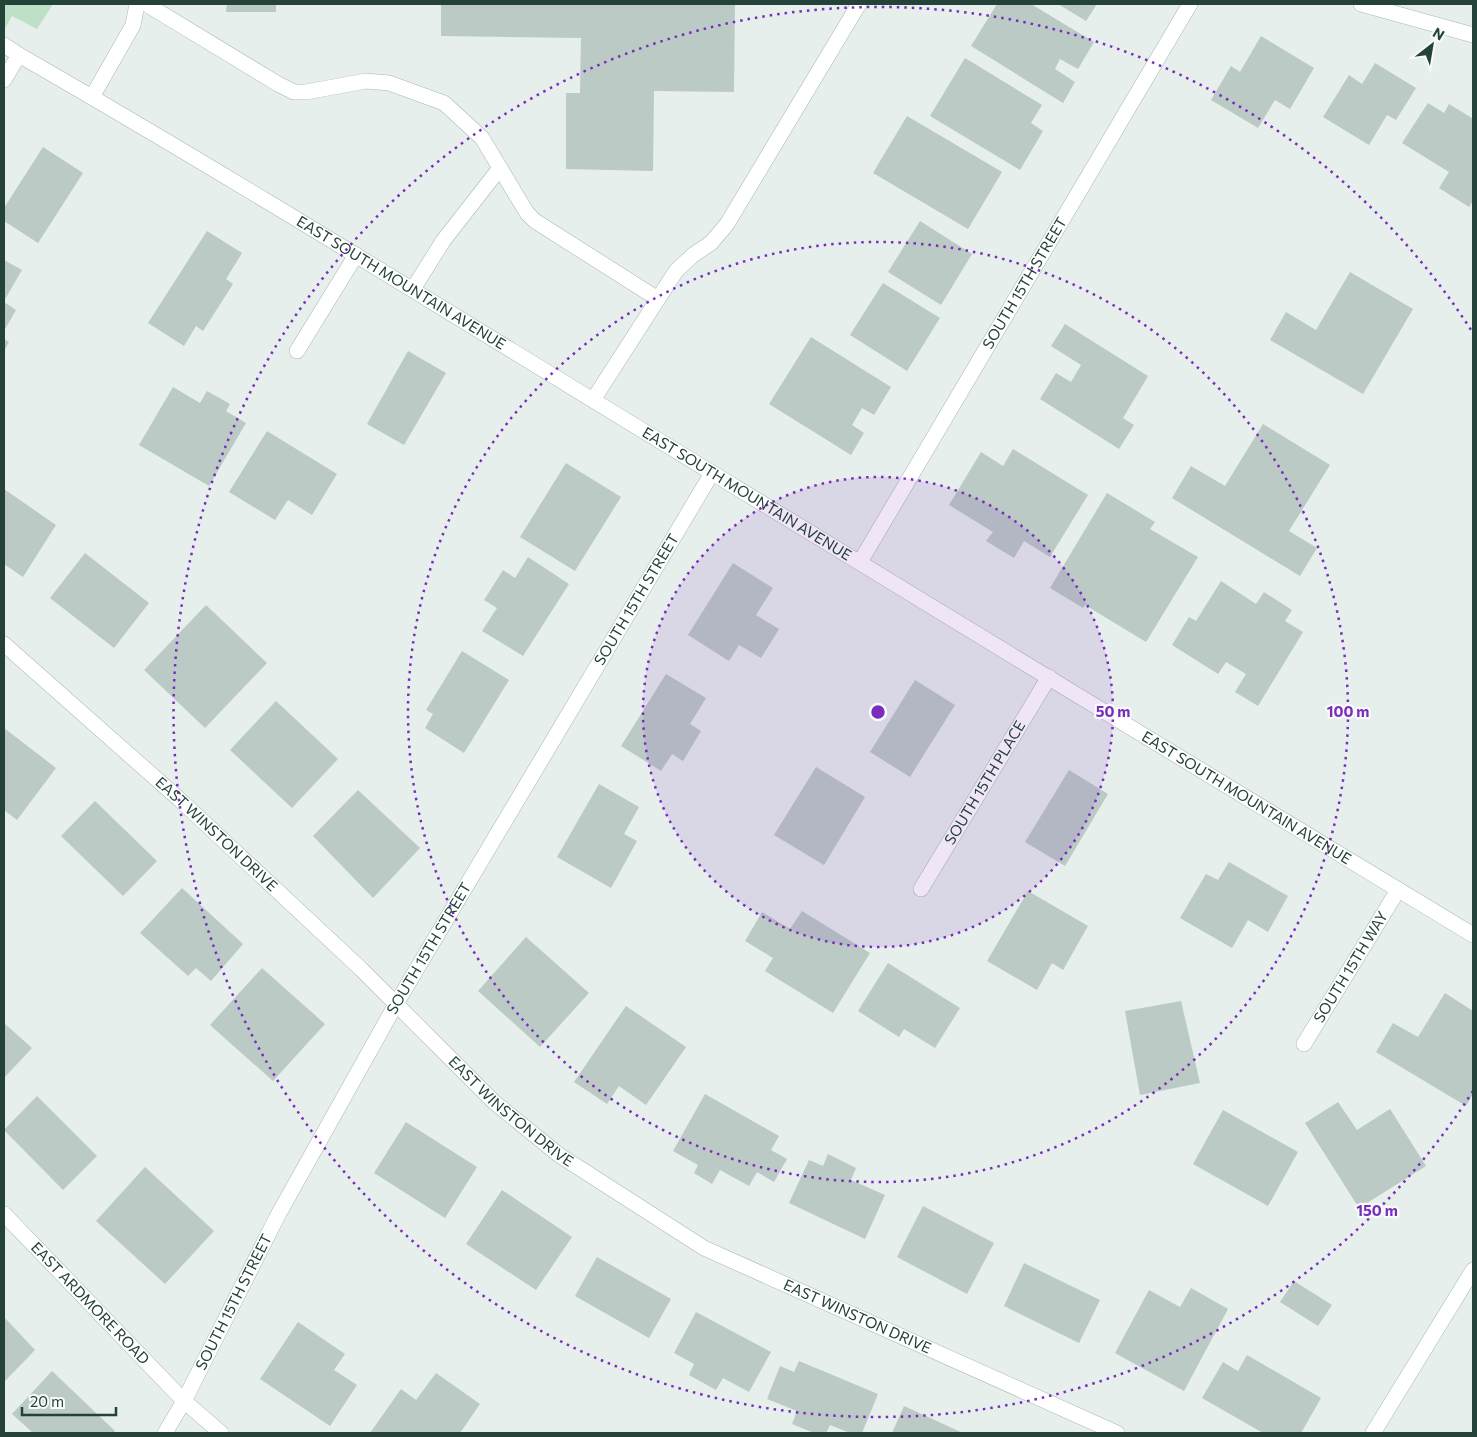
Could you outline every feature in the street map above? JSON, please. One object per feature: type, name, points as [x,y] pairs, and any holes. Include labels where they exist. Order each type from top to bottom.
[{"type":"street","points":[[92,97],[134,25],[137,4]]},
{"type":"street","points":[[146,4],[294,92],[306,92],[366,81],[389,83],[444,103],[482,138],[527,213],[535,221],[658,299]]},
{"type":"street","points":[[593,400],[676,271],[693,255],[711,243],[727,224],[860,4]]},
{"type":"street","name":"SOUTH 15TH STREET","points":[[860,562],[1190,4]]},
{"type":"street","points":[[1361,4],[1473,35]]},
{"type":"street","name":"EAST SOUTH MOUNTAIN AVENUE","points":[[4,45],[413,289],[712,473],[1473,935]]},
{"type":"street","points":[[4,80],[19,55]]},
{"type":"street","points":[[413,289],[443,241],[500,168]]},
{"type":"street","points":[[298,351],[356,255]]},
{"type":"street","name":"SOUTH 15TH STREET","points":[[166,1433],[278,1215],[396,1004],[712,473]]},
{"type":"street","name":"EAST WINSTON DRIVE","points":[[4,644],[179,799],[362,969],[494,1102],[559,1155],[704,1248],[1116,1433]]},
{"type":"street","name":"SOUTH 15TH PLACE","points":[[921,889],[1049,677]]},
{"type":"street","name":"SOUTH 15TH WAY","points":[[1304,1044],[1398,890]]},
{"type":"street","name":"EAST ARDMORE ROAD","points":[[4,1214],[184,1401],[221,1433]]},
{"type":"street","points":[[1373,1433],[1473,1270]]},
{"type":"green space","points":[[4,4],[53,4],[37,29],[12,16],[4,30]]},
{"type":"building","points":[[227,4],[276,4],[276,12],[226,12]]},
{"type":"building","points":[[441,4],[735,4],[734,92],[654,91],[653,171],[566,169],[566,93],[580,93],[581,38],[441,36]]},
{"type":"building","points":[[997,4],[1031,4],[1094,42],[1078,69],[1060,59],[1055,69],[1075,82],[1063,103],[971,46]]},
{"type":"building","points":[[1058,4],[1097,4],[1086,21]]},
{"type":"building","points":[[1261,36],[1314,68],[1290,109],[1275,100],[1258,128],[1211,100],[1231,66],[1240,72]]},
{"type":"building","points":[[965,58],[1042,105],[1031,123],[1043,131],[1020,170],[930,116]]},
{"type":"building","points":[[1375,63],[1416,88],[1396,120],[1387,115],[1369,145],[1323,117],[1349,75],[1362,84]]},
{"type":"building","points":[[1428,103],[1444,113],[1449,104],[1472,118],[1473,116],[1473,201],[1469,207],[1439,188],[1449,172],[1402,143]]},
{"type":"building","points":[[907,116],[1002,172],[968,229],[873,173]]},
{"type":"building","points":[[43,147],[83,173],[38,243],[4,221],[4,208]]},
{"type":"building","points":[[920,221],[972,254],[941,305],[888,272]]},
{"type":"building","points":[[207,231],[242,253],[226,279],[233,284],[203,331],[196,326],[184,346],[148,323]]},
{"type":"building","points":[[4,260],[22,270],[4,301]]},
{"type":"building","points":[[1350,272],[1413,309],[1363,394],[1270,340],[1286,312],[1316,330]]},
{"type":"building","points":[[883,283],[940,318],[907,371],[850,335]]},
{"type":"building","points":[[4,302],[16,310],[4,331]]},
{"type":"building","points":[[1065,324],[1148,376],[1123,418],[1134,425],[1119,449],[1040,399],[1056,373],[1071,382],[1081,365],[1051,346]]},
{"type":"building","points":[[811,337],[891,387],[874,415],[862,408],[852,425],[864,433],[851,455],[769,404]]},
{"type":"building","points":[[4,339],[9,342],[4,351]]},
{"type":"building","points":[[408,351],[446,373],[404,445],[367,424]]},
{"type":"building","points":[[173,387],[200,403],[207,391],[230,404],[226,411],[246,423],[209,486],[139,445]]},
{"type":"building","points":[[1263,424],[1330,465],[1289,531],[1317,548],[1300,576],[1172,498],[1191,466],[1225,486]]},
{"type":"building","points":[[267,431],[337,474],[312,515],[288,500],[275,520],[229,492]]},
{"type":"building","points":[[1013,449],[1088,495],[1050,557],[1024,541],[1014,558],[986,541],[993,532],[949,505],[981,452],[1003,466]]},
{"type":"building","points":[[566,463],[621,497],[575,571],[520,537]]},
{"type":"building","points":[[4,489],[56,525],[23,577],[4,564]]},
{"type":"building","points":[[1107,493],[1155,522],[1150,529],[1198,557],[1146,642],[1085,605],[1083,608],[1050,588]]},
{"type":"building","points":[[85,553],[149,603],[114,648],[50,598]]},
{"type":"building","points":[[528,557],[569,584],[523,656],[482,631],[497,608],[484,600],[503,570],[515,578]]},
{"type":"building","points":[[733,563],[773,588],[756,615],[779,629],[761,658],[739,645],[729,661],[688,635]]},
{"type":"building","points":[[1221,581],[1256,604],[1264,592],[1292,610],[1285,621],[1303,632],[1258,706],[1235,692],[1246,674],[1226,662],[1218,674],[1172,645],[1189,617],[1196,621]]},
{"type":"building","points":[[206,605],[267,663],[205,728],[144,670]]},
{"type":"building","points":[[462,651],[509,680],[464,753],[425,728],[433,714],[426,710]]},
{"type":"building","points":[[666,674],[706,698],[690,724],[701,731],[683,761],[672,754],[661,771],[621,746]]},
{"type":"building","points":[[915,680],[955,705],[910,777],[870,752]]},
{"type":"building","points":[[276,701],[338,759],[292,808],[230,750]]},
{"type":"building","points":[[4,728],[56,768],[17,820],[4,810]]},
{"type":"building","points":[[816,767],[865,797],[824,865],[774,835]]},
{"type":"building","points":[[1069,770],[1108,794],[1065,866],[1025,842]]},
{"type":"building","points":[[599,784],[639,807],[624,834],[637,841],[611,888],[557,857]]},
{"type":"building","points":[[358,790],[420,848],[373,898],[313,836]]},
{"type":"building","points":[[95,801],[157,861],[123,896],[61,836]]},
{"type":"building","points":[[1229,862],[1288,896],[1268,932],[1248,920],[1232,948],[1180,918],[1206,874],[1218,880]]},
{"type":"building","points":[[182,888],[243,944],[211,981],[196,968],[188,976],[140,933]]},
{"type":"building","points":[[1028,891],[1088,926],[1063,970],[1052,963],[1037,990],[987,961]]},
{"type":"building","points":[[802,911],[870,953],[833,1013],[765,971],[773,958],[745,941],[762,912],[790,929]]},
{"type":"building","points":[[526,937],[589,993],[540,1047],[478,991]]},
{"type":"building","points":[[888,963],[960,1008],[935,1048],[904,1029],[899,1037],[858,1011]]},
{"type":"building","points":[[262,968],[325,1024],[273,1081],[210,1025]]},
{"type":"building","points":[[1445,993],[1473,1011],[1473,1094],[1466,1106],[1376,1052],[1393,1023],[1418,1037]]},
{"type":"building","points":[[1181,1001],[1200,1083],[1140,1095],[1125,1011]]},
{"type":"building","points":[[626,1006],[686,1047],[646,1105],[619,1086],[607,1104],[574,1082]]},
{"type":"building","points":[[4,1023],[32,1048],[4,1078]]},
{"type":"building","points":[[705,1094],[779,1136],[771,1150],[787,1159],[774,1182],[757,1172],[749,1186],[720,1170],[712,1184],[694,1173],[698,1165],[673,1151]]},
{"type":"building","points":[[37,1096],[97,1156],[63,1190],[4,1130]]},
{"type":"building","points":[[1338,1102],[1357,1130],[1390,1109],[1426,1166],[1359,1208],[1305,1123]]},
{"type":"building","points":[[1223,1110],[1298,1152],[1268,1206],[1193,1164]]},
{"type":"building","points":[[406,1122],[477,1167],[445,1218],[374,1173]]},
{"type":"building","points":[[828,1154],[856,1168],[851,1180],[885,1195],[865,1239],[789,1203],[809,1160],[823,1166]]},
{"type":"building","points":[[145,1167],[214,1231],[165,1284],[96,1221]]},
{"type":"building","points":[[502,1190],[572,1237],[536,1290],[466,1244]]},
{"type":"building","points":[[923,1206],[994,1243],[967,1294],[897,1257]]},
{"type":"building","points":[[597,1257],[671,1299],[649,1338],[575,1296]]},
{"type":"building","points":[[1024,1263],[1100,1300],[1079,1343],[1004,1306]]},
{"type":"building","points":[[1294,1281],[1332,1305],[1318,1326],[1280,1302]]},
{"type":"building","points":[[1191,1288],[1228,1309],[1184,1391],[1115,1353],[1149,1290],[1180,1307]]},
{"type":"building","points":[[696,1312],[771,1352],[749,1392],[723,1378],[716,1390],[689,1375],[694,1364],[674,1353]]},
{"type":"building","points":[[4,1317],[35,1350],[4,1382]]},
{"type":"building","points":[[298,1322],[345,1354],[334,1370],[357,1385],[330,1426],[260,1379]]},
{"type":"building","points":[[1247,1355],[1321,1398],[1301,1433],[1263,1433],[1202,1398],[1223,1362],[1238,1371]]},
{"type":"building","points":[[799,1361],[878,1394],[862,1433],[850,1433],[830,1425],[826,1433],[814,1433],[792,1424],[797,1411],[767,1399],[780,1366],[794,1372]]},
{"type":"building","points":[[52,1371],[115,1431],[113,1433],[33,1433],[12,1414]]},
{"type":"building","points":[[436,1373],[480,1404],[460,1433],[370,1433],[401,1389],[416,1400]]},
{"type":"building","points":[[904,1406],[963,1433],[892,1433]]}]
